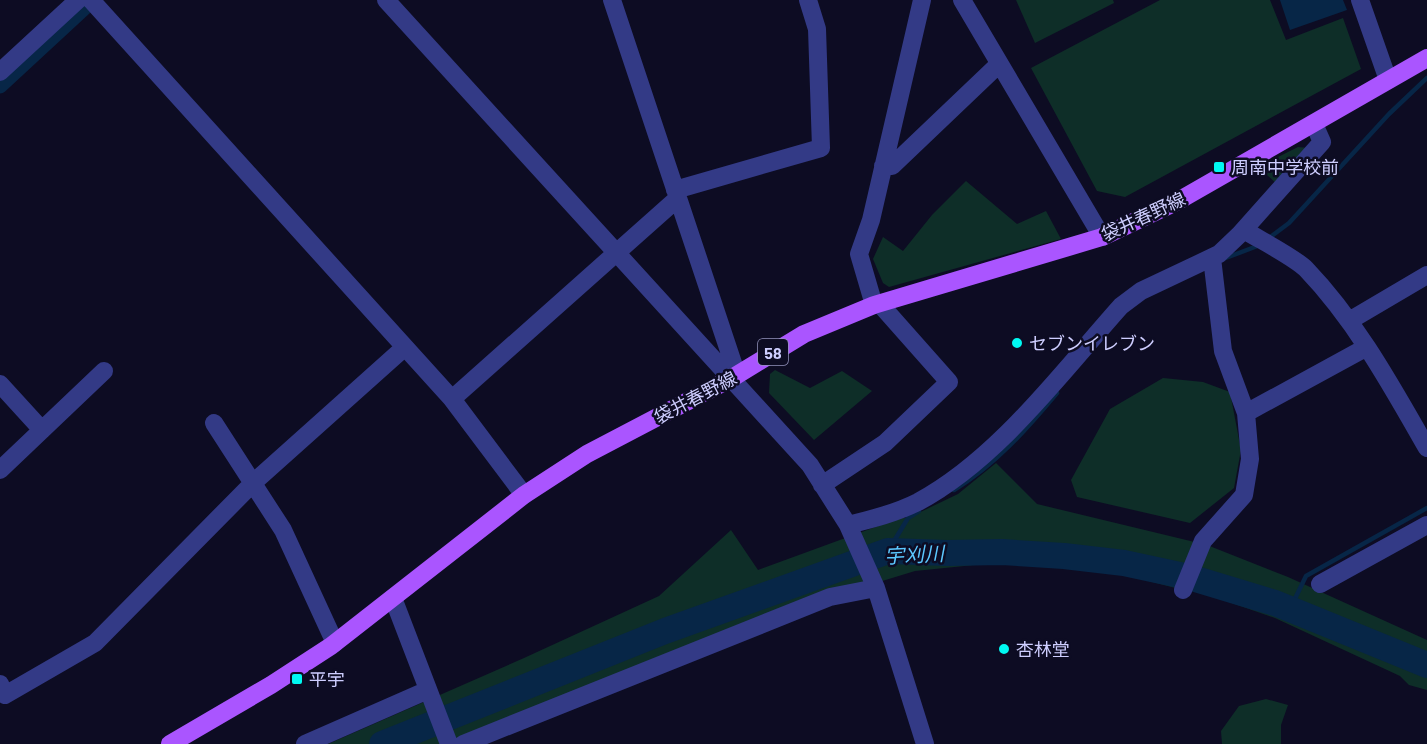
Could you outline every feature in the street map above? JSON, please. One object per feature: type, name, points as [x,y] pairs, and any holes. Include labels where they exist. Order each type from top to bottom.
[{"type":"main road","name":"袋井春野線","points":[[170,744],[271,685],[335,643],[524,495],[587,454],[734,376],[804,334],[876,304],[1102,237],[1178,201],[1427,58]]},
{"type":"street","points":[[0,72],[78,0]]},
{"type":"street","points":[[92,0],[452,399],[524,495]]},
{"type":"street","points":[[386,0],[734,376],[810,465],[848,525],[876,588],[925,744]]},
{"type":"street","points":[[612,0],[734,376]]},
{"type":"street","points":[[452,399],[617,252],[676,194],[821,148],[820,59],[817,29],[808,0]]},
{"type":"street","points":[[822,485],[885,443],[949,382],[876,304],[859,254],[871,220],[922,0]]},
{"type":"street","points":[[962,0],[1102,237]]},
{"type":"street","points":[[1360,0],[1388,80]]},
{"type":"street","points":[[883,166],[892,166],[999,64]]},
{"type":"street","points":[[848,525],[880,517],[917,502],[959,474],[1006,436],[1121,306],[1141,291],[1219,254],[1244,230],[1322,142],[1314,124]]},
{"type":"street","points":[[1244,230],[1305,268],[1377,361],[1427,448]]},
{"type":"street","points":[[1183,590],[1203,541],[1244,495],[1250,459],[1246,413],[1223,351],[1212,258]]},
{"type":"street","points":[[1348,321],[1427,275]]},
{"type":"street","points":[[0,684],[5,694],[95,643],[254,482],[405,347]]},
{"type":"street","points":[[1246,413],[1367,347]]},
{"type":"street","points":[[0,470],[104,371]]},
{"type":"street","points":[[0,384],[42,430]]},
{"type":"street","points":[[214,423],[284,530],[335,643]]},
{"type":"street","points":[[1320,584],[1427,525]]},
{"type":"street","points":[[464,744],[830,597],[876,588]]},
{"type":"street","points":[[393,598],[449,744]]},
{"type":"street","points":[[305,744],[429,693]]},
{"type":"green space","points":[[1016,0],[1113,0],[1114,3],[1035,43]]},
{"type":"green space","points":[[1160,0],[1270,0],[1286,40],[1343,18],[1361,69],[1125,197],[1097,191],[1031,68]]},
{"type":"green space","points":[[1298,147],[1309,148],[1278,185],[1258,167]]},
{"type":"green space","points":[[966,181],[1017,224],[1046,211],[1061,239],[889,287],[883,283],[873,259],[883,237],[903,251],[932,215]]},
{"type":"green space","points":[[775,370],[810,388],[842,371],[872,391],[814,440],[769,393],[770,374]]},
{"type":"green space","points":[[1163,378],[1203,382],[1230,392],[1241,450],[1234,488],[1190,523],[1077,497],[1071,480],[1110,409]]},
{"type":"green space","points":[[996,463],[1037,504],[1207,545],[1288,577],[1427,640],[1427,690],[1409,685],[1400,676],[1275,618],[1200,592],[1183,590],[1099,568],[994,563],[915,571],[830,597],[443,744],[328,744],[659,596],[731,530],[758,570],[900,518],[908,518],[958,494]]},
{"type":"green space","points":[[1266,699],[1288,705],[1281,725],[1281,744],[1222,744],[1221,731],[1239,706]]},
{"type":"water","points":[[1280,0],[1343,0],[1347,10],[1290,30]]},
{"type":"waterway","points":[[0,86],[93,0]]},
{"type":"waterway","points":[[1269,238],[1289,223],[1389,114],[1427,78]]},
{"type":"waterway","points":[[1223,259],[1260,245]]},
{"type":"waterway","points":[[954,490],[996,458],[1022,433],[1057,393]]},
{"type":"waterway","points":[[1290,609],[1306,576],[1427,508]]},
{"type":"waterway","points":[[888,551],[908,518],[919,511]]},
{"type":"waterway","name":"宇刈川","points":[[382,744],[665,631],[888,551],[1002,552],[1124,563],[1189,577],[1275,603],[1427,665]]},
{"type":"place","name":"周南中学校前","points":[[1219,167]]},
{"type":"place","name":"セブンイレブン","points":[[1017,343]]},
{"type":"place","name":"杏林堂","points":[[1004,649]]},
{"type":"place","name":"平宇","points":[[297,679]]}]
